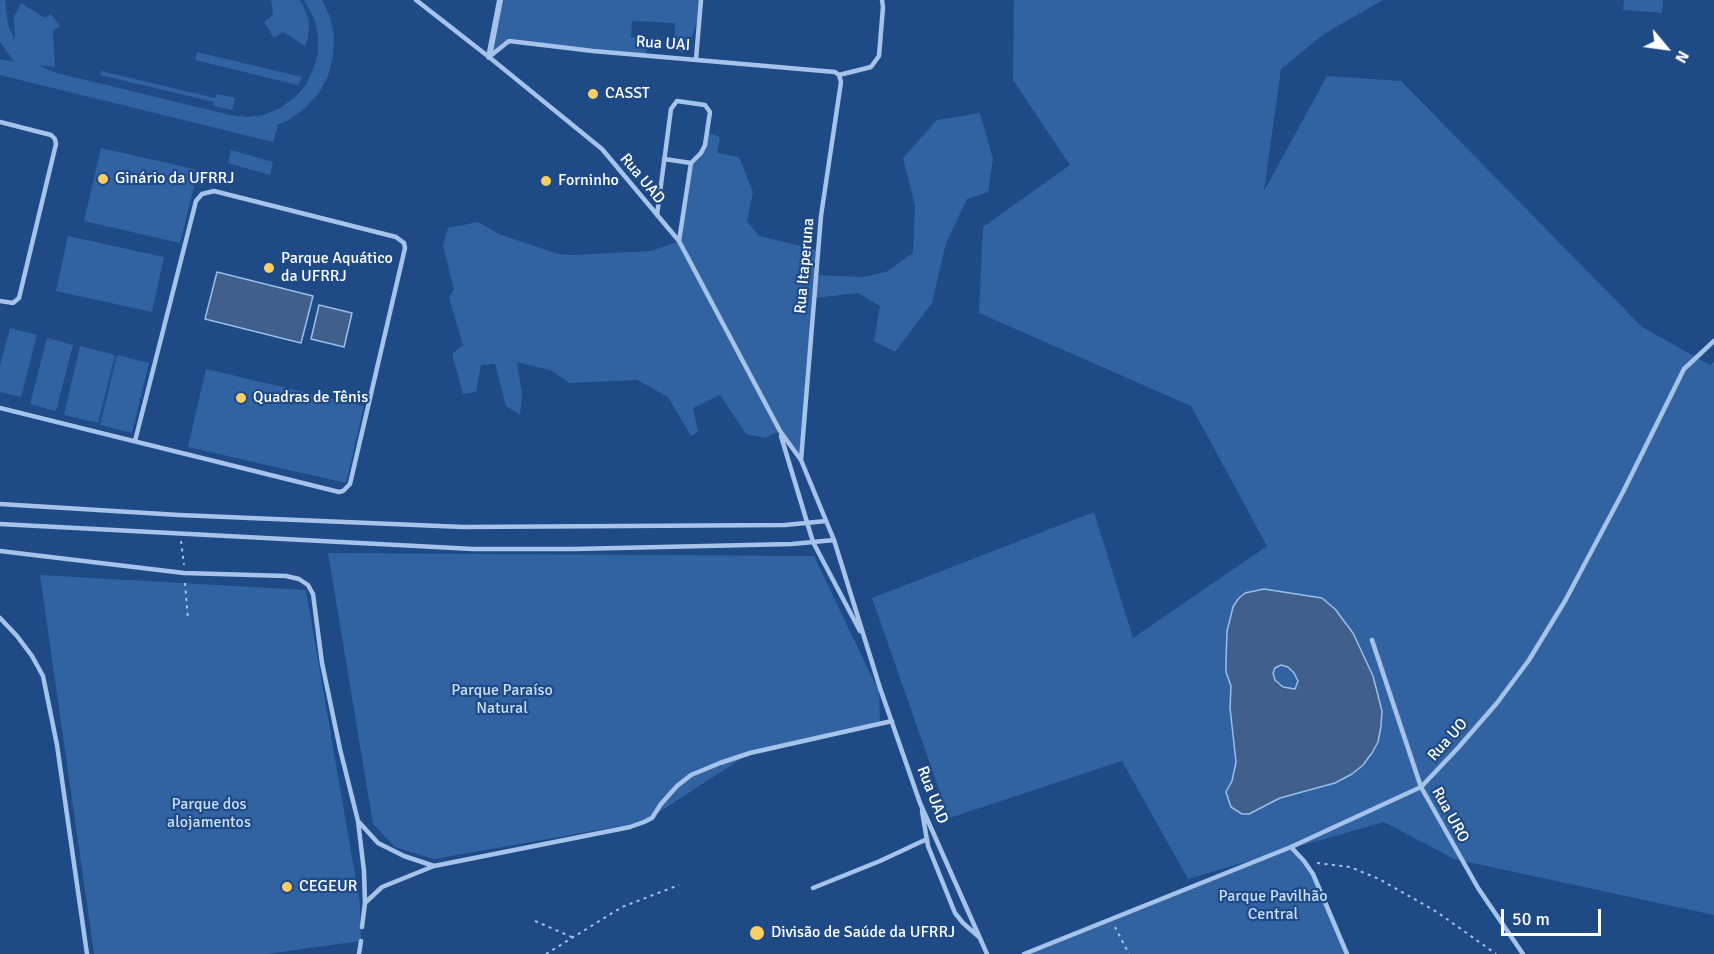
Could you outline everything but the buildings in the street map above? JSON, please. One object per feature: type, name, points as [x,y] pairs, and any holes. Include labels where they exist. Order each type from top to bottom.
[{"type":"street","points":[[489,57],[500,0]]},
{"type":"lane","name":"Rua UAD","points":[[416,0],[602,149],[679,241],[780,431],[801,460],[834,540],[865,641],[920,803],[987,954]]},
{"type":"lane","points":[[696,59],[701,0]]},
{"type":"lane","points":[[839,75],[871,67],[879,56],[882,0]]},
{"type":"lane","name":"Rua UAI","points":[[489,57],[509,41],[593,51],[835,72],[839,75]]},
{"type":"lane","name":"Rua Itaperuna","points":[[801,460],[821,216],[842,82],[839,75]]},
{"type":"lane","points":[[657,215],[671,109],[677,101],[705,105],[710,112],[705,145],[691,163],[679,241]]},
{"type":"lane","points":[[0,122],[51,135],[56,144],[19,298],[13,303],[0,301]]},
{"type":"lane","points":[[664,159],[691,163]]},
{"type":"lane","points":[[0,408],[339,492],[344,491],[350,484],[405,248],[404,243],[396,237],[214,191],[202,194],[196,201],[135,441]]},
{"type":"lane","name":"Rua UO","points":[[1024,954],[1291,847],[1421,787],[1497,703],[1529,660],[1565,601],[1619,500],[1684,369],[1714,341]]},
{"type":"lane","name":"Rua UAD","points":[[780,431],[813,542],[865,641]]},
{"type":"lane","points":[[0,504],[178,515],[463,526],[785,525],[826,521]]},
{"type":"lane","points":[[0,524],[473,549],[574,549],[834,540]]},
{"type":"lane","points":[[0,551],[184,573],[286,576],[304,582],[311,589],[322,663],[358,821],[364,871],[365,903],[362,927]]},
{"type":"lane","points":[[0,618],[32,656],[43,676],[57,745],[87,954]]},
{"type":"lane","name":"Rua URO","points":[[1372,640],[1421,787],[1478,888],[1523,954]]},
{"type":"lane","points":[[365,903],[382,887],[434,866],[630,827],[652,818],[676,786],[703,769],[750,753],[892,721]]},
{"type":"lane","points":[[920,803],[935,866],[956,913],[963,923],[981,939]]},
{"type":"lane","points":[[358,821],[378,843],[404,856],[434,866]]},
{"type":"lane","points":[[813,888],[927,839]]},
{"type":"lane","points":[[1291,847],[1305,861],[1312,874],[1347,954]]},
{"type":"lane","points":[[359,954],[361,940]]},
{"type":"path","points":[[182,544],[188,619]]},
{"type":"path","points":[[1305,861],[1350,867],[1378,879],[1437,912],[1496,954]]},
{"type":"path","points":[[546,954],[622,907],[679,885]]},
{"type":"path","points":[[1110,920],[1129,954]]},
{"type":"path","points":[[535,921],[574,938]]},
{"type":"green space","points":[[0,0],[5,0],[8,25],[15,40],[14,17],[21,3],[45,18],[51,14],[60,26],[53,31],[55,67],[38,65],[53,72],[230,115],[247,117],[264,115],[280,108],[305,86],[318,54],[318,37],[315,20],[304,0],[322,0],[330,17],[334,36],[333,56],[328,76],[319,93],[289,120],[276,125],[278,126],[273,142],[0,75],[0,59],[14,62],[0,42]]},
{"type":"green space","points":[[271,0],[299,0],[303,5],[309,21],[305,46],[283,32],[274,38],[264,22],[273,15]]},
{"type":"green space","points":[[500,0],[701,0],[692,36],[683,53],[674,48],[675,23],[632,21],[631,37],[640,38],[640,41],[648,41],[646,55],[509,41],[489,57]]},
{"type":"green space","name":"Parque Pavilhão Central","points":[[1014,0],[1383,0],[1324,34],[1281,69],[1264,191],[1327,76],[1401,81],[1642,327],[1710,365],[1714,362],[1714,915],[1454,859],[1384,822],[1293,848],[1313,874],[1347,954],[1024,954],[1266,856],[1188,879],[1122,761],[949,818],[872,598],[1094,512],[1133,638],[1267,546],[1191,406],[979,313],[983,227],[1070,165],[1013,80]]},
{"type":"green space","points":[[1624,0],[1663,0],[1662,13],[1623,10]]},
{"type":"green space","points":[[197,52],[302,77],[298,85],[195,60]]},
{"type":"green space","points":[[101,71],[215,98],[217,94],[235,98],[232,110],[214,106],[214,102],[100,75]]},
{"type":"green space","points":[[980,113],[993,159],[988,192],[967,199],[946,243],[932,303],[895,352],[874,341],[880,306],[858,293],[814,298],[801,460],[780,431],[765,438],[746,434],[720,395],[693,408],[698,432],[691,436],[668,397],[637,380],[570,383],[550,370],[517,362],[522,395],[520,415],[506,406],[495,364],[481,365],[476,392],[463,394],[452,354],[463,345],[449,298],[454,289],[443,245],[448,228],[478,222],[499,234],[558,254],[572,255],[651,251],[679,241],[691,163],[701,153],[707,132],[720,137],[717,153],[739,157],[753,192],[747,221],[759,236],[818,250],[816,275],[862,277],[886,272],[913,253],[915,205],[903,158],[937,120]]},
{"type":"green space","points":[[101,148],[198,170],[180,243],[84,221]]},
{"type":"green space","points":[[231,150],[273,162],[270,175],[228,163]]},
{"type":"green space","points":[[68,236],[164,257],[152,312],[56,291]]},
{"type":"green space","points":[[10,328],[37,335],[21,397],[0,392],[0,366]]},
{"type":"green space","points":[[47,338],[73,345],[56,411],[30,404]]},
{"type":"green space","points":[[80,346],[115,355],[98,423],[64,415]]},
{"type":"green space","points":[[117,355],[149,363],[132,433],[100,425]]},
{"type":"green space","points":[[206,369],[364,406],[346,483],[188,447]]},
{"type":"green space","name":"Parque Paraíso Natural","points":[[328,553],[814,556],[879,692],[880,723],[750,753],[644,822],[434,859],[395,847],[373,824]]},
{"type":"green space","name":"Parque dos alojamentos","points":[[40,575],[306,590],[360,904],[361,941],[266,954],[94,954]]},
{"type":"shaded area","points":[[217,272],[313,296],[301,343],[205,319]]},
{"type":"shaded area","points":[[319,305],[352,313],[344,347],[311,339]]},
{"type":"shaded area","points":[[1264,589],[1322,598],[1335,609],[1353,633],[1373,676],[1382,711],[1378,742],[1363,765],[1352,774],[1335,783],[1280,798],[1249,814],[1242,814],[1231,807],[1226,792],[1232,781],[1236,762],[1230,708],[1231,686],[1226,672],[1227,631],[1233,607],[1245,593]],"holes":[[[1281,665],[1288,667],[1298,681],[1295,689],[1283,687],[1275,680],[1273,673],[1275,668]]]},
{"type":"place","name":"CASST","points":[[593,94]]},
{"type":"place","name":"Ginário da UFRRJ","points":[[103,179]]},
{"type":"place","name":"Forninho","points":[[546,181]]},
{"type":"place","name":"Parque Aquático da UFRRJ","points":[[269,268]]},
{"type":"place","name":"Quadras de Tênis","points":[[241,398]]},
{"type":"place","name":"CEGEUR","points":[[287,887]]},
{"type":"place","name":"Divisão de Saúde da UFRRJ","points":[[757,933]]}]
